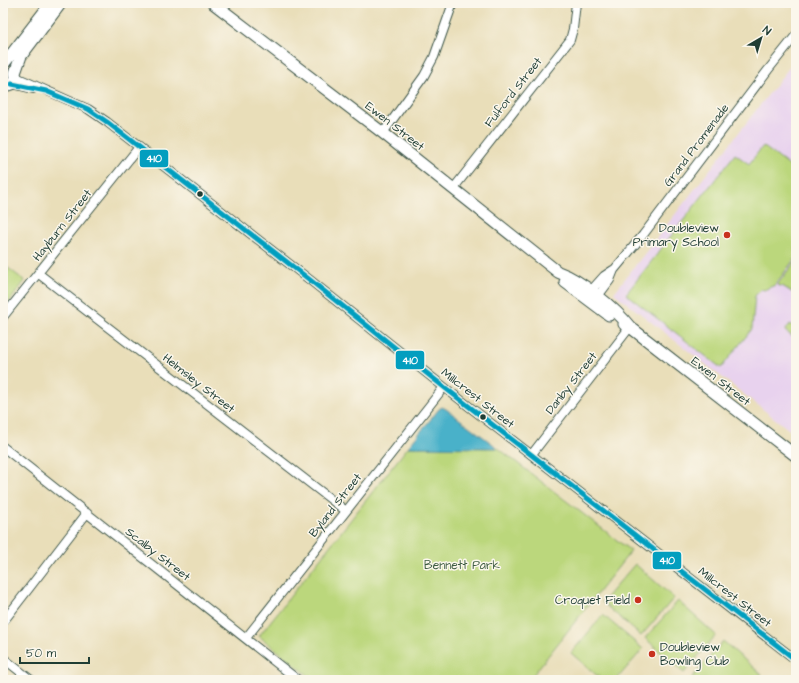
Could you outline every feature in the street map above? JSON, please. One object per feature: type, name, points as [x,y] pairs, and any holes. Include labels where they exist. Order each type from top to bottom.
[{"type":"main road","points":[[11,80],[10,68],[3,66],[51,3]]},
{"type":"main road","points":[[11,80],[21,56],[61,3]]},
{"type":"main road","name":"Ewen Street","points":[[213,3],[383,133],[558,272],[564,281],[592,297],[616,320],[630,327],[796,456]]},
{"type":"street","points":[[383,133],[424,76],[434,57],[453,3]]},
{"type":"street","name":"Fulford Street","points":[[453,189],[570,40],[573,29],[576,3]]},
{"type":"street","name":"Grand Promenade","points":[[592,297],[604,276],[614,270],[643,235],[796,35]]},
{"type":"street","name":"Millcrest Street","points":[[11,80],[46,91],[88,109],[107,122],[304,275],[444,387],[796,660]]},
{"type":"street","name":"Hayburn Street","points":[[3,317],[39,274],[139,147]]},
{"type":"street","name":"Helmsley Street","points":[[39,274],[346,511]]},
{"type":"street","name":"Danby Street","points":[[532,454],[630,327]]},
{"type":"street","name":"Byland Street","points":[[246,638],[444,387]]},
{"type":"street","name":"Scalby Street","points":[[3,447],[298,680]]},
{"type":"street","points":[[3,622],[87,513]]},
{"type":"street","points":[[3,658],[32,680]]},
{"type":"shaded area","name":"Doubleview Primary School","points":[[796,59],[796,435],[614,293]]},
{"type":"green space","name":"Doubleview Primary School","points":[[763,146],[796,171],[796,257],[775,285],[764,290],[761,289],[755,296],[752,329],[721,368],[626,294],[735,154],[749,164]]},
{"type":"green space","points":[[796,260],[796,295],[784,287],[777,285]]},
{"type":"green space","points":[[3,264],[25,281],[3,310]]},
{"type":"green space","points":[[790,324],[796,328],[796,339],[785,331]]},
{"type":"green space","name":"Bennett Park","points":[[408,447],[498,448],[631,551],[529,680],[314,680],[259,636]]},
{"type":"green space","name":"Croquet Field","points":[[635,564],[674,598],[641,636],[602,602]]},
{"type":"green space","name":"Croquet Field","points":[[678,601],[716,635],[684,673],[645,638]]},
{"type":"green space","name":"Croquet Field","points":[[603,615],[643,649],[616,680],[602,680],[571,653]]},
{"type":"green space","points":[[723,641],[762,675],[758,680],[691,679]]},
{"type":"water","points":[[442,407],[446,409],[498,448],[408,447]]},
{"type":"transit line","name":"410","points":[[12,84],[46,91],[88,109],[107,122],[310,280],[444,387],[796,660]]},
{"type":"place","name":"Doubleview Primary School","points":[[727,235]]},
{"type":"place","name":"Croquet Field","points":[[638,600]]},
{"type":"place","name":"Doubleview Bowling Club","points":[[652,654]]}]
